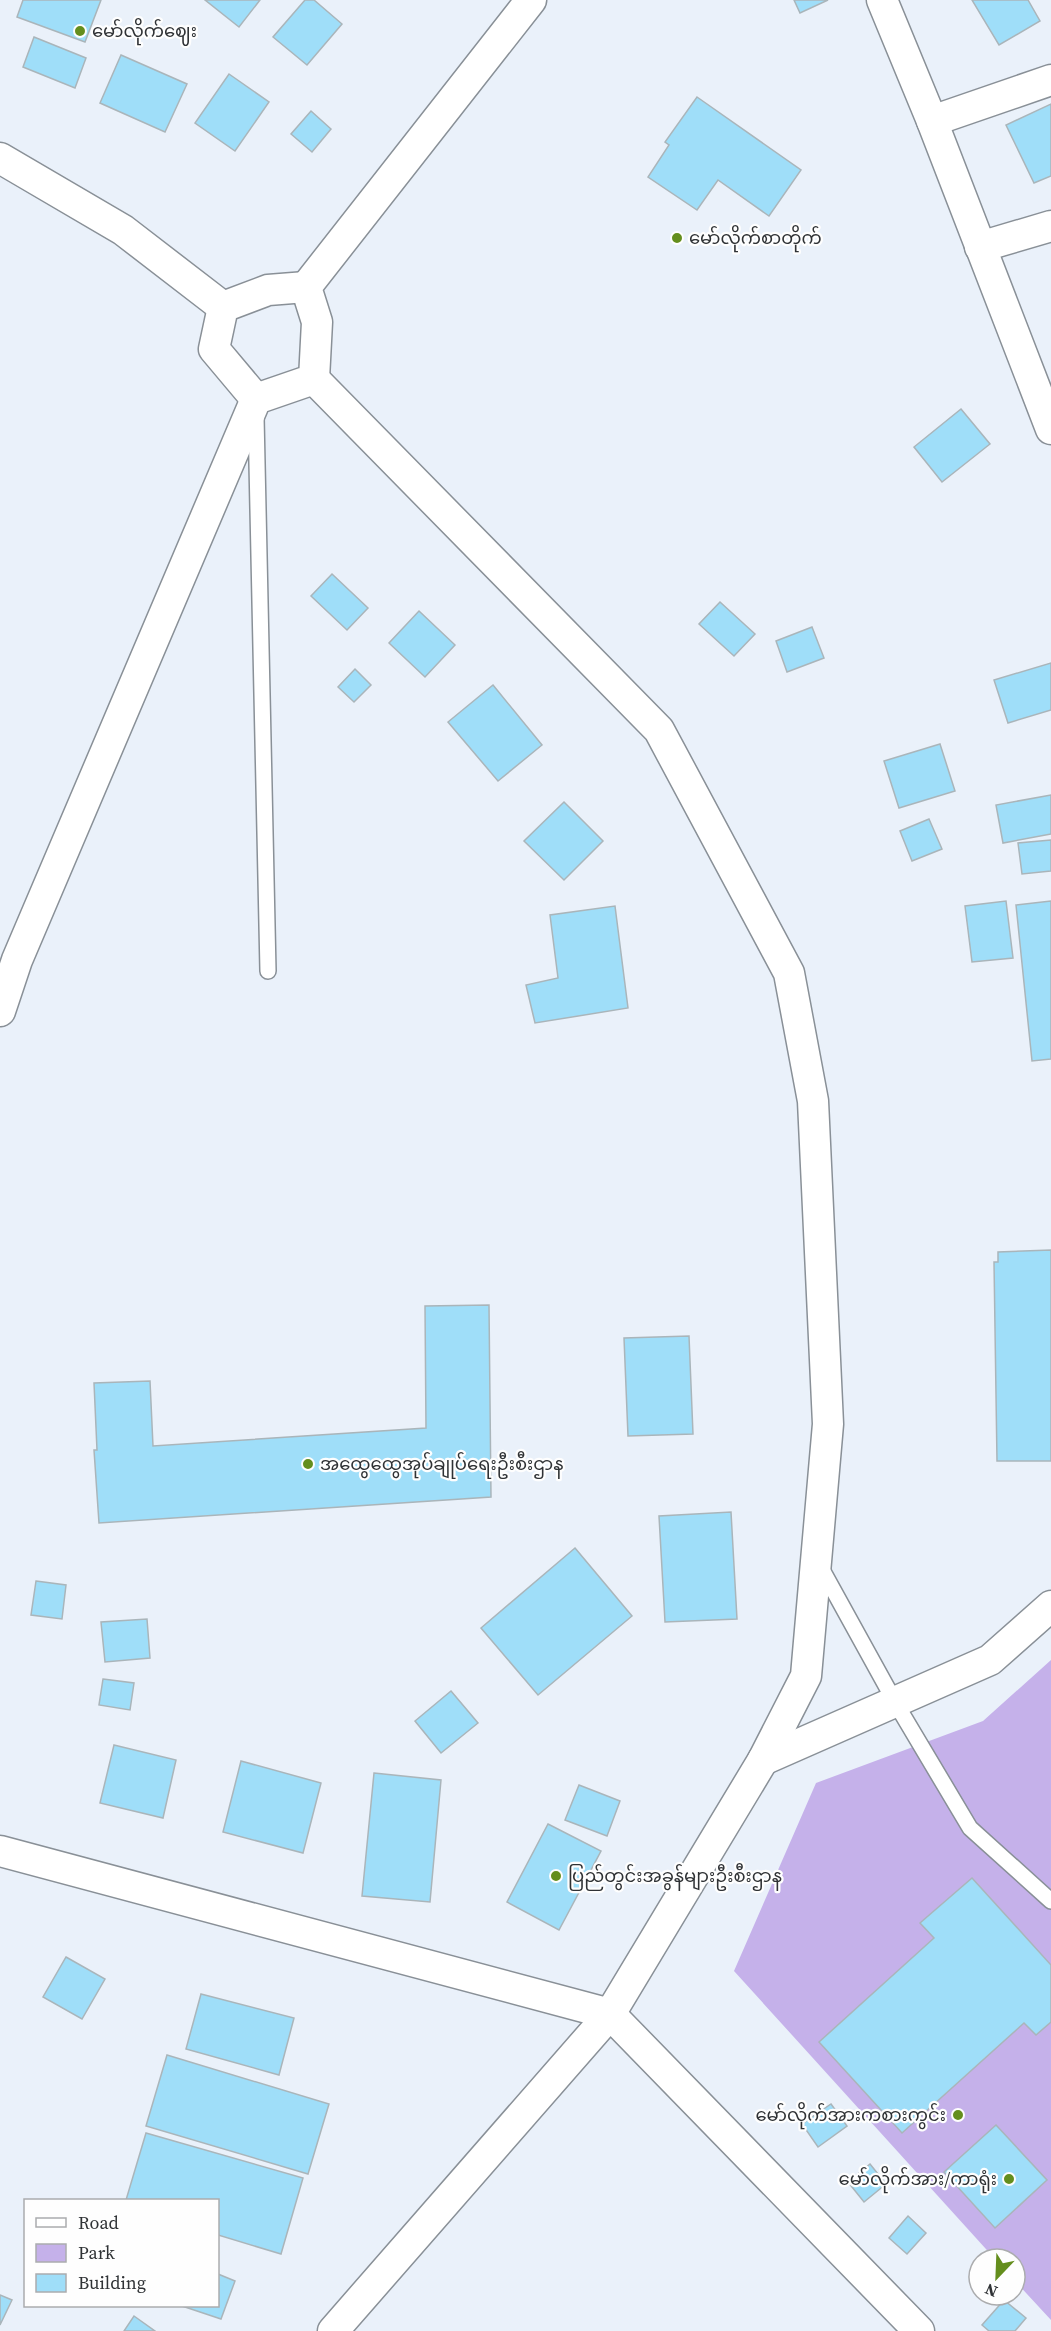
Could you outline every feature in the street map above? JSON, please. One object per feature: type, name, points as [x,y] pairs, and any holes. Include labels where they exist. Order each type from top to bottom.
[{"type":"street","points":[[223,307],[268,290],[306,287],[531,0]]},
{"type":"street","points":[[882,0],[932,121],[1051,429]]},
{"type":"street","points":[[932,121],[1051,80]]},
{"type":"street","points":[[0,158],[123,230],[223,307]]},
{"type":"street","points":[[980,247],[1051,226]]},
{"type":"street","points":[[306,287],[316,322],[314,379],[659,730],[789,973],[813,1101],[828,1424],[806,1676],[763,1760],[610,2014],[333,2331]]},
{"type":"street","points":[[223,307],[214,349],[256,399]]},
{"type":"street","points":[[0,1011],[17,960],[256,399],[314,379]]},
{"type":"street","points":[[763,1760],[990,1660],[1051,1606]]},
{"type":"street","points":[[0,1851],[610,2014],[919,2331]]},
{"type":"lane","points":[[256,399],[267,971]]},
{"type":"lane","points":[[816,1558],[895,1702],[970,1828],[1051,1901]]},
{"type":"green space","name":"မော်လိုက်အားကစားကွင်း","points":[[1051,1660],[1051,2320],[1027,2294],[1027,2247],[984,2247],[734,1971],[816,1783],[983,1721]]},
{"type":"building","points":[[23,0],[101,0],[85,42],[17,17]]},
{"type":"building","points":[[205,0],[260,0],[239,27]]},
{"type":"building","points":[[305,0],[314,0],[342,24],[307,65],[273,37]]},
{"type":"building","points":[[794,0],[828,0],[800,13]]},
{"type":"building","points":[[972,0],[1028,0],[1040,21],[999,45]]},
{"type":"building","points":[[34,37],[86,58],[75,88],[23,67]]},
{"type":"building","points":[[121,55],[187,84],[165,132],[100,103]]},
{"type":"building","points":[[229,74],[269,102],[235,151],[195,123]]},
{"type":"building","points":[[697,97],[801,170],[769,216],[718,180],[697,210],[648,177],[669,145],[665,142]]},
{"type":"building","points":[[1051,104],[1051,176],[1034,183],[1006,125]]},
{"type":"building","points":[[311,111],[331,129],[312,152],[291,134]]},
{"type":"building","points":[[961,409],[990,444],[942,482],[914,447]]},
{"type":"building","points":[[332,574],[368,608],[347,630],[311,596]]},
{"type":"building","points":[[720,602],[755,634],[734,656],[699,624]]},
{"type":"building","points":[[419,611],[455,645],[425,677],[389,643]]},
{"type":"building","points":[[812,627],[824,658],[787,672],[776,641]]},
{"type":"building","points":[[1051,663],[1051,710],[1008,723],[994,680]]},
{"type":"building","points":[[355,669],[371,685],[354,702],[338,687]]},
{"type":"building","points":[[493,685],[542,745],[498,781],[448,722]]},
{"type":"building","points":[[940,744],[955,791],[899,808],[884,761]]},
{"type":"building","points":[[1051,795],[1051,834],[1003,843],[996,805]]},
{"type":"building","points":[[564,802],[603,841],[564,880],[524,841]]},
{"type":"building","points":[[929,819],[942,849],[912,861],[900,831]]},
{"type":"building","points":[[1051,840],[1051,871],[1022,874],[1018,843]]},
{"type":"building","points":[[1006,901],[1013,958],[972,962],[965,906]]},
{"type":"building","points":[[1051,901],[1051,1059],[1032,1061],[1016,905]]},
{"type":"building","points":[[615,906],[628,1008],[535,1023],[526,985],[558,978],[550,915]]},
{"type":"building","points":[[1051,1250],[1051,1461],[997,1461],[994,1262],[998,1262],[998,1252]]},
{"type":"building","points":[[489,1305],[491,1497],[99,1523],[94,1450],[97,1450],[94,1383],[150,1381],[153,1446],[426,1428],[425,1306]]},
{"type":"building","points":[[689,1336],[693,1434],[628,1436],[624,1338]]},
{"type":"building","points":[[731,1512],[737,1619],[665,1622],[659,1516]]},
{"type":"building","points":[[575,1548],[632,1616],[538,1695],[481,1628]]},
{"type":"building","points":[[36,1581],[66,1585],[62,1619],[31,1615]]},
{"type":"building","points":[[147,1619],[150,1658],[105,1662],[101,1622]]},
{"type":"building","points":[[103,1679],[134,1683],[130,1710],[99,1705]]},
{"type":"building","points":[[451,1691],[478,1723],[441,1753],[415,1721]]},
{"type":"building","points":[[114,1745],[176,1760],[163,1818],[100,1803]]},
{"type":"building","points":[[241,1761],[321,1783],[303,1853],[223,1832]]},
{"type":"building","points":[[374,1773],[441,1780],[430,1902],[362,1896]]},
{"type":"building","points":[[579,1785],[620,1801],[607,1836],[565,1820]]},
{"type":"building","points":[[548,1824],[601,1851],[559,1930],[507,1902]]},
{"type":"building","points":[[972,1878],[1051,1965],[1051,2022],[1036,2035],[1024,2023],[902,2133],[819,2042],[934,1938],[920,1923]]},
{"type":"building","points":[[66,1957],[105,1979],[82,2019],[43,1997]]},
{"type":"building","points":[[201,1994],[294,2018],[279,2075],[186,2049]]},
{"type":"building","points":[[167,2055],[329,2104],[308,2174],[146,2126]]},
{"type":"building","points":[[831,2104],[847,2126],[818,2147],[802,2124]]},
{"type":"building","points":[[996,2125],[1047,2180],[995,2228],[944,2172]]},
{"type":"building","points":[[146,2133],[303,2178],[281,2254],[219,2235],[219,2199],[126,2199]]},
{"type":"building","points":[[870,2164],[886,2184],[864,2202],[848,2182]]},
{"type":"building","points":[[908,2216],[926,2233],[907,2254],[889,2238]]},
{"type":"building","points":[[219,2274],[235,2281],[221,2319],[185,2307],[219,2307]]},
{"type":"building","points":[[0,2295],[12,2300],[0,2325]]},
{"type":"building","points":[[998,2307],[1013,2307],[1026,2318],[1015,2331],[989,2331],[982,2325]]},
{"type":"building","points":[[134,2316],[155,2331],[124,2331]]},
{"type":"place","name":"မော်လိုက်ဈေး","points":[[80,31]]},
{"type":"place","name":"မော်လိုက်စာတိုက်","points":[[677,238]]},
{"type":"place","name":"အထွေထွေအုပ်ချုပ်ရေးဦးစီးဌာန","points":[[308,1464]]},
{"type":"place","name":"ပြည်တွင်းအခွန်များဦးစီးဌာန","points":[[556,1876]]},
{"type":"place","name":"မော်လိုက်အားကစားကွင်း","points":[[958,2115]]},
{"type":"place","name":"မော်လိုက်အား/ကာရုံး","points":[[1009,2179]]}]
